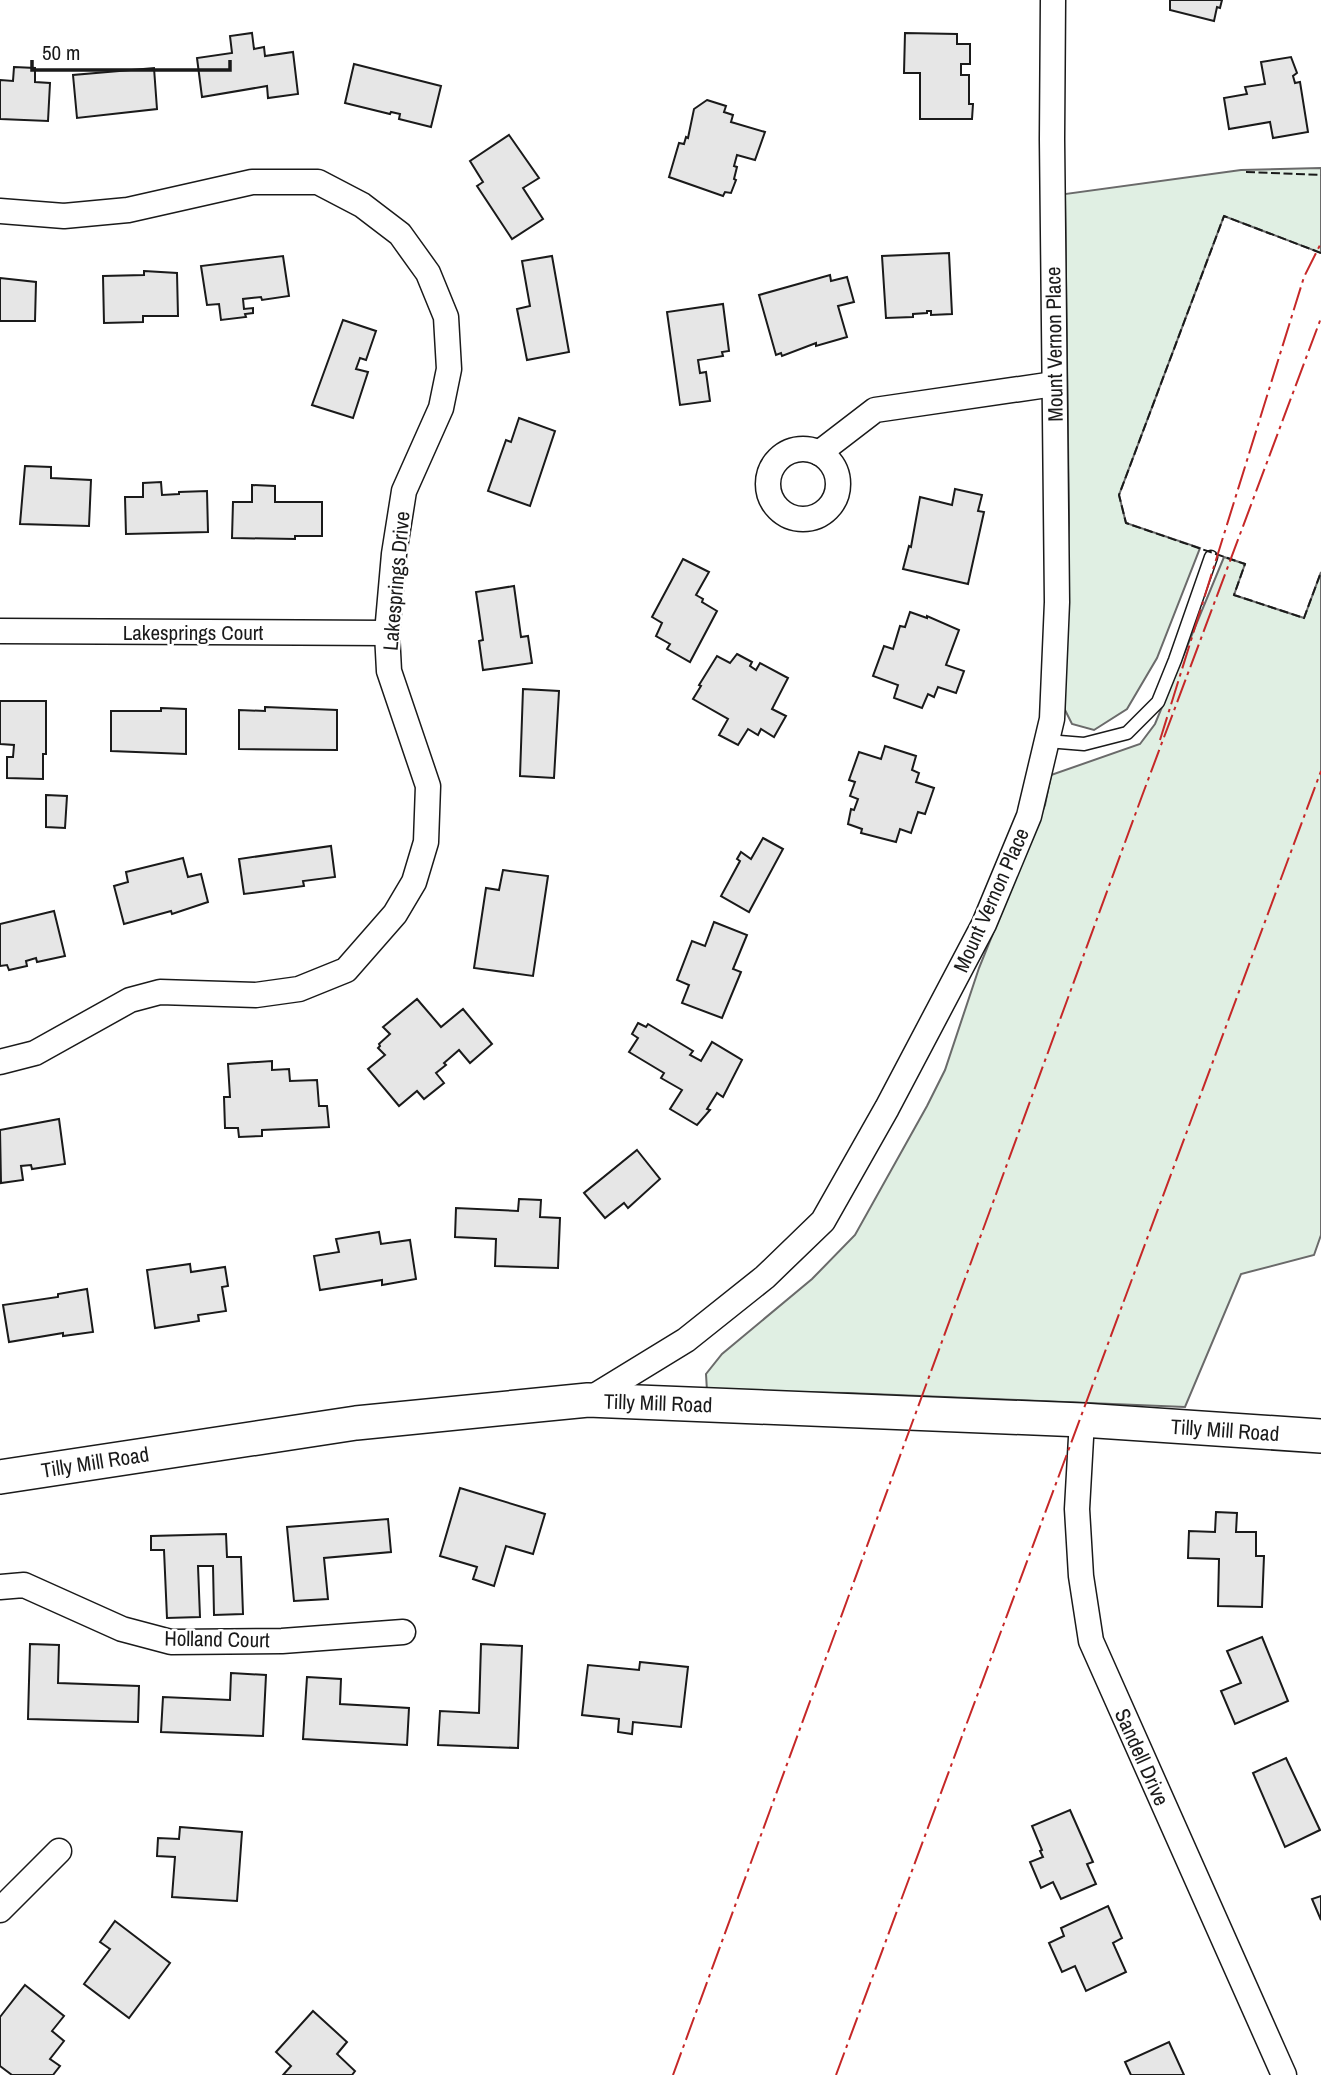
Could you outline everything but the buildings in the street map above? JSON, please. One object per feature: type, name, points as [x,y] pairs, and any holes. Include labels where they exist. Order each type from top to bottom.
[{"type":"street","name":"Mount Vernon Place","points":[[587,1400],[686,1340],[765,1277],[823,1221],[887,1108],[994,905],[1029,816],[1052,719],[1057,601],[1052,127],[1054,0]]},
{"type":"street","name":"Lakesprings Drive","points":[[0,211],[64,216],[128,210],[252,183],[318,182],[362,205],[400,234],[428,273],[446,317],[449,369],[441,408],[404,491],[394,554],[387,633],[389,671],[428,786],[426,842],[414,882],[395,914],[346,970],[299,989],[256,995],[160,992],[130,1000],[35,1054],[0,1062]]},
{"type":"street","points":[[819,453],[875,410],[1054,384]]},
{"type":"street","name":"Lakesprings Court","points":[[0,631],[387,633]]},
{"type":"street","name":"Tilly Mill Road","points":[[0,1477],[356,1423],[587,1400],[1082,1420],[1321,1436]]},
{"type":"street","name":"Sandell Drive","points":[[1082,1420],[1077,1509],[1081,1577],[1091,1641],[1284,2075]]},
{"type":"street","name":"Holland Court","points":[[0,1587],[24,1585],[122,1629],[171,1642],[282,1641],[403,1632]]},
{"type":"street","points":[[0,1910],[59,1852]]},
{"type":"lane","points":[[1047,741],[1084,744],[1127,733],[1158,702],[1211,557]]},
{"type":"green space","points":[[1321,168],[1321,253],[1224,216],[1119,495],[1126,523],[1200,548],[1157,658],[1127,709],[1094,730],[1072,724],[1063,706],[1069,523],[1065,194],[1241,170]]},
{"type":"green space","points":[[1224,557],[1245,564],[1234,595],[1304,618],[1321,572],[1321,1235],[1314,1255],[1241,1274],[1185,1407],[848,1393],[707,1391],[706,1374],[722,1354],[812,1279],[855,1235],[945,1070],[979,968],[1045,805],[1051,775],[1140,744],[1155,724]]},
{"type":"fence","points":[[1246,172],[1321,175]]},
{"type":"fence","points":[[1321,253],[1224,216],[1119,495],[1126,523],[1245,564],[1234,595],[1304,618],[1321,572]]},
{"type":"power","points":[[1160,740],[1304,277],[1321,243]]},
{"type":"power","points":[[673,2075],[1142,796],[1321,318]]},
{"type":"power","points":[[836,2075],[1321,771]]}]
